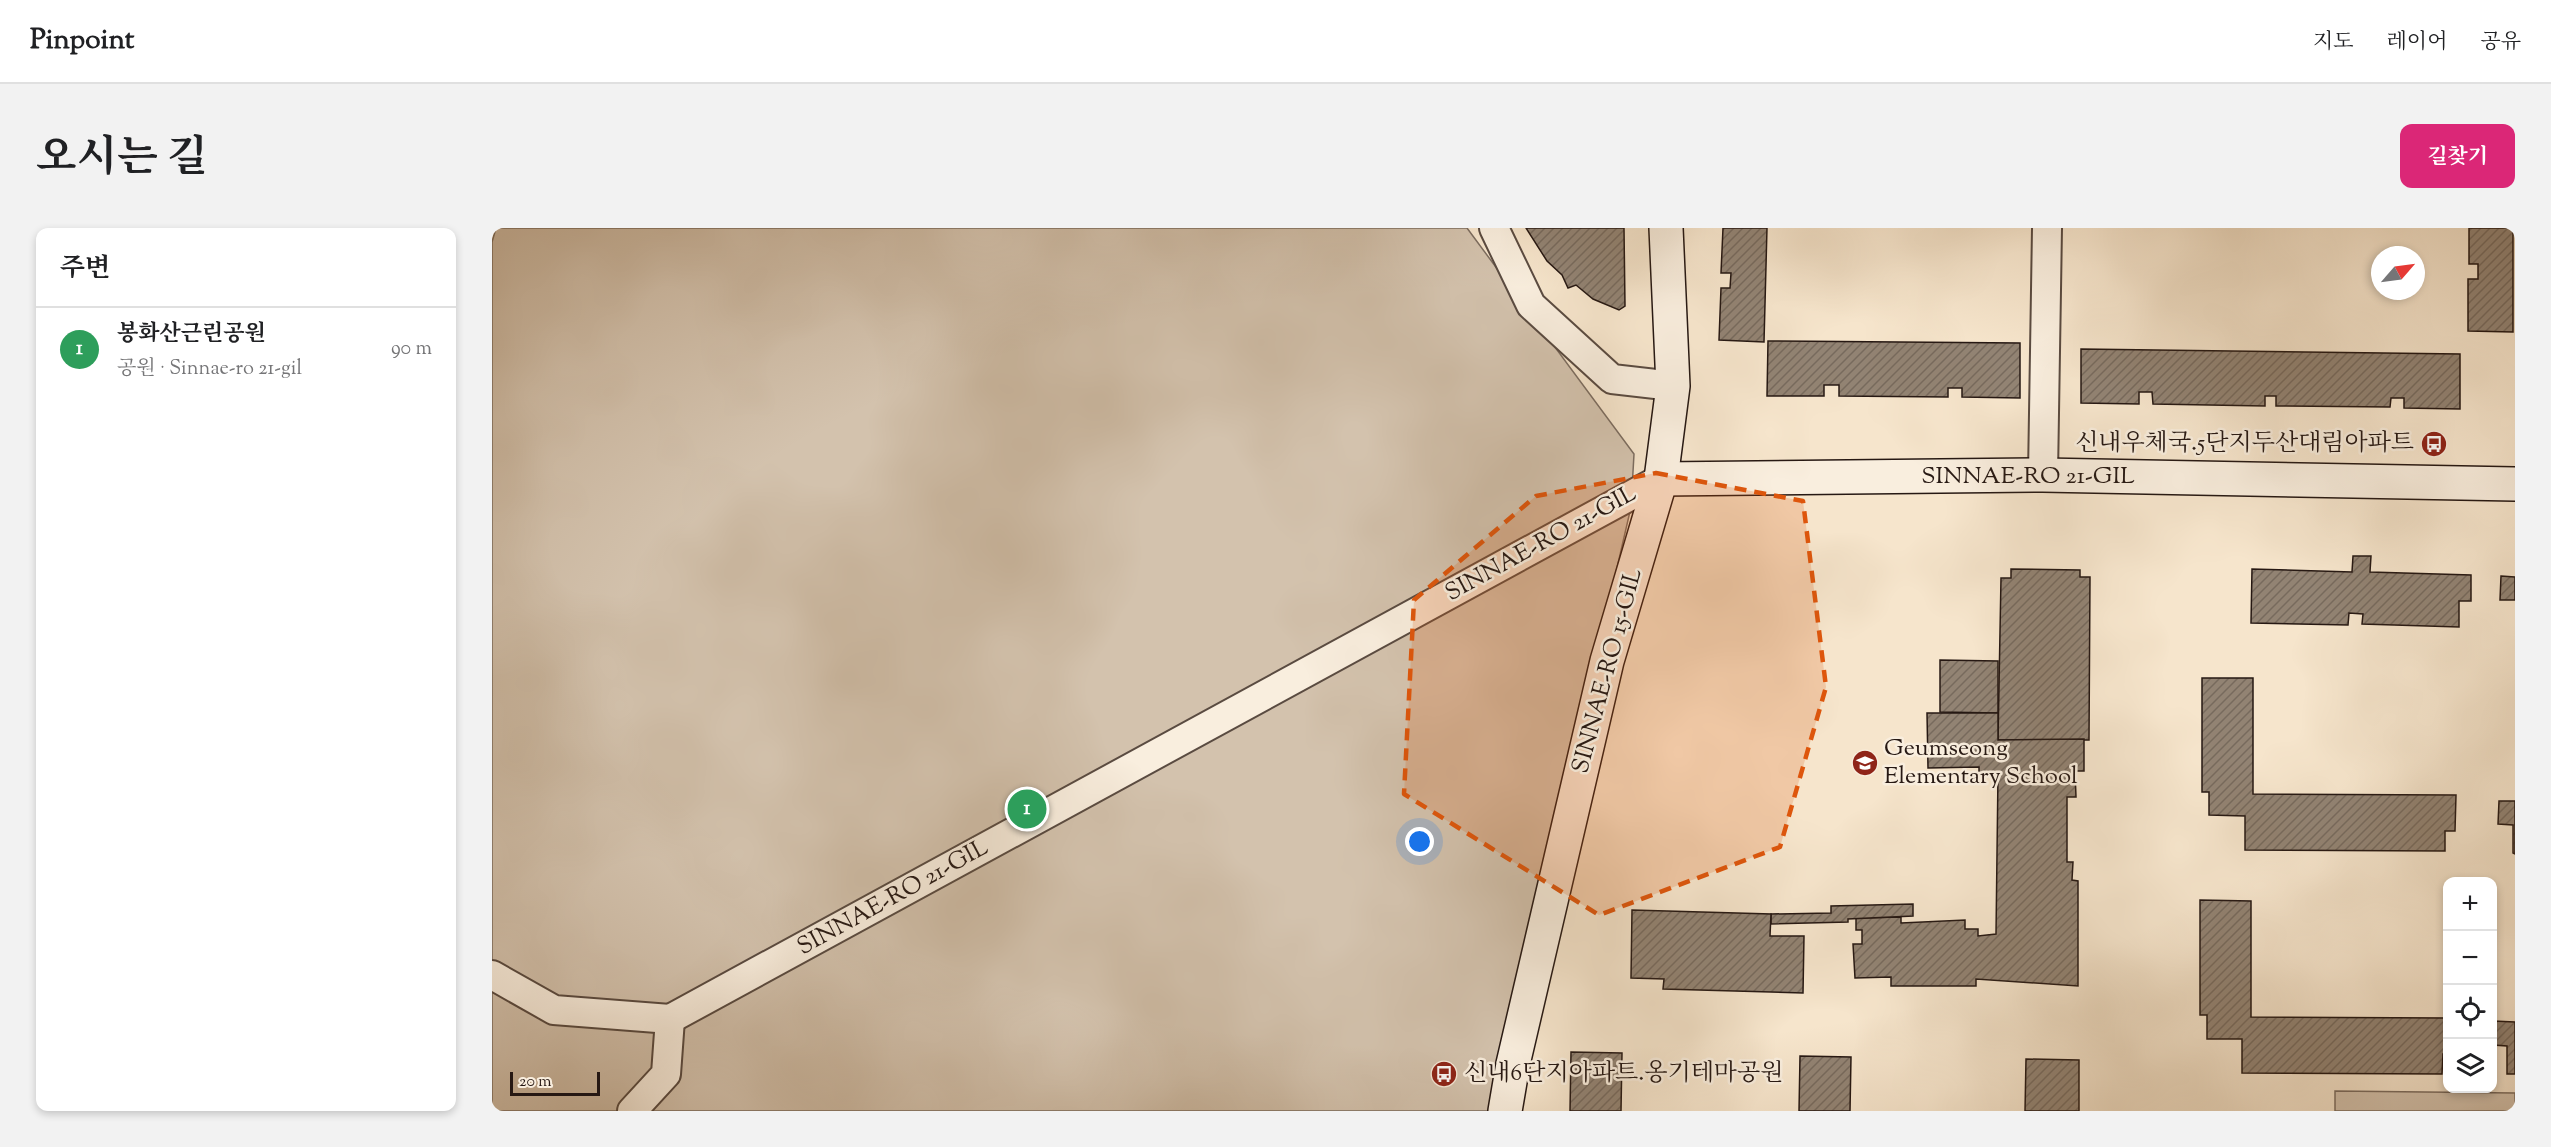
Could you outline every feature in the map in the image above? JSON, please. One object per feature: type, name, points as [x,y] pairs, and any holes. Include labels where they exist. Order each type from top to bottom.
[{"type":"street","points":[[1494,228],[1531,305],[1612,379],[1673,386]]},
{"type":"street","name":"SINNAE-RO 15-GIL","points":[[1505,1111],[1513,1064],[1607,661],[1662,478],[1673,386],[1666,228]]},
{"type":"street","points":[[2043,475],[2047,228]]},
{"type":"street","name":"SINNAE-RO 21-GIL","points":[[670,1019],[1662,478],[2043,475],[2515,484]]},
{"type":"street","points":[[492,975],[554,1010],[670,1019],[666,1074],[632,1111]]},
{"type":"highlighted area","points":[[1656,473],[1803,501],[1826,687],[1780,847],[1599,915],[1404,794],[1414,600],[1536,496]]},
{"type":"shaded area","points":[[496,228],[1467,228],[1634,454],[1631,507],[1492,1111],[492,1111],[492,242]]},
{"type":"shaded area","points":[[2335,1091],[2515,1093],[2515,1111],[2335,1111]]},
{"type":"building","points":[[1526,228],[1624,228],[1625,306],[1619,310],[1593,299],[1576,285],[1568,288],[1562,275],[1547,261]]},
{"type":"building","points":[[1723,228],[1767,228],[1764,342],[1719,340],[1721,288],[1730,288],[1731,273],[1721,273]]},
{"type":"building","points":[[2469,228],[2513,228],[2513,332],[2468,331],[2468,279],[2478,279],[2478,264],[2469,264]]},
{"type":"building","points":[[1768,341],[2020,343],[2020,398],[1962,397],[1962,388],[1948,388],[1948,397],[1839,396],[1839,385],[1824,385],[1824,396],[1767,396]]},
{"type":"building","points":[[2081,349],[2460,354],[2460,409],[2404,408],[2404,398],[2391,398],[2390,407],[2276,406],[2276,396],[2265,396],[2265,406],[2153,404],[2152,392],[2139,392],[2139,404],[2081,403]]},
{"type":"building","points":[[2353,556],[2371,556],[2370,572],[2471,575],[2471,601],[2459,601],[2459,627],[2362,624],[2363,614],[2349,613],[2348,625],[2251,623],[2252,569],[2352,572]]},
{"type":"building","points":[[2011,569],[2080,570],[2080,577],[2090,577],[2089,740],[1998,740],[2001,578],[2011,578]]},
{"type":"building","points":[[2501,576],[2515,577],[2515,600],[2500,600]]},
{"type":"building","points":[[1940,660],[1998,661],[1998,713],[1940,712]]},
{"type":"building","points":[[2202,678],[2253,678],[2253,794],[2456,795],[2455,831],[2445,831],[2445,851],[2245,850],[2245,816],[2209,815],[2209,792],[2202,792]]},
{"type":"building","points":[[1927,713],[1998,713],[1998,740],[2084,739],[2084,771],[2075,771],[2076,797],[2067,797],[2067,862],[2073,862],[2072,880],[2078,881],[2078,986],[1976,979],[1976,986],[1891,986],[1891,977],[1855,978],[1853,944],[1862,944],[1862,930],[1856,930],[1856,918],[1901,917],[1901,923],[1965,920],[1965,929],[1978,929],[1978,936],[1996,934],[1998,774],[1979,774],[1979,767],[1928,768]]},
{"type":"building","points":[[2499,801],[2515,801],[2515,854],[2513,853],[2513,825],[2498,824]]},
{"type":"building","points":[[2200,900],[2251,901],[2251,1017],[2443,1018],[2442,1074],[2242,1073],[2242,1039],[2207,1039],[2207,1015],[2200,1015]]},
{"type":"building","points":[[1913,904],[1913,916],[1848,919],[1848,922],[1771,924],[1771,914],[1831,913],[1831,906]]},
{"type":"building","points":[[1632,910],[1771,914],[1770,936],[1804,936],[1803,993],[1663,989],[1664,979],[1631,978]]},
{"type":"building","points":[[2497,1021],[2515,1022],[2515,1074],[2507,1074],[2507,1046],[2497,1045]]},
{"type":"building","points":[[1571,1052],[1622,1053],[1621,1111],[1570,1111]]},
{"type":"building","points":[[1800,1056],[1851,1057],[1850,1111],[1799,1111]]},
{"type":"building","points":[[2026,1059],[2079,1060],[2079,1111],[2025,1111]]},
{"type":"place","name":"신내우체국.5단지두산대림아파트","points":[[2434,444]]},
{"type":"place","name":"Geumseong Elementary School","points":[[1865,763]]},
{"type":"place","name":"봉화산근린공원","points":[[1027,809]]},
{"type":"place","name":"신내6단지아파트.옹기테마공원","points":[[1444,1074]]}]
